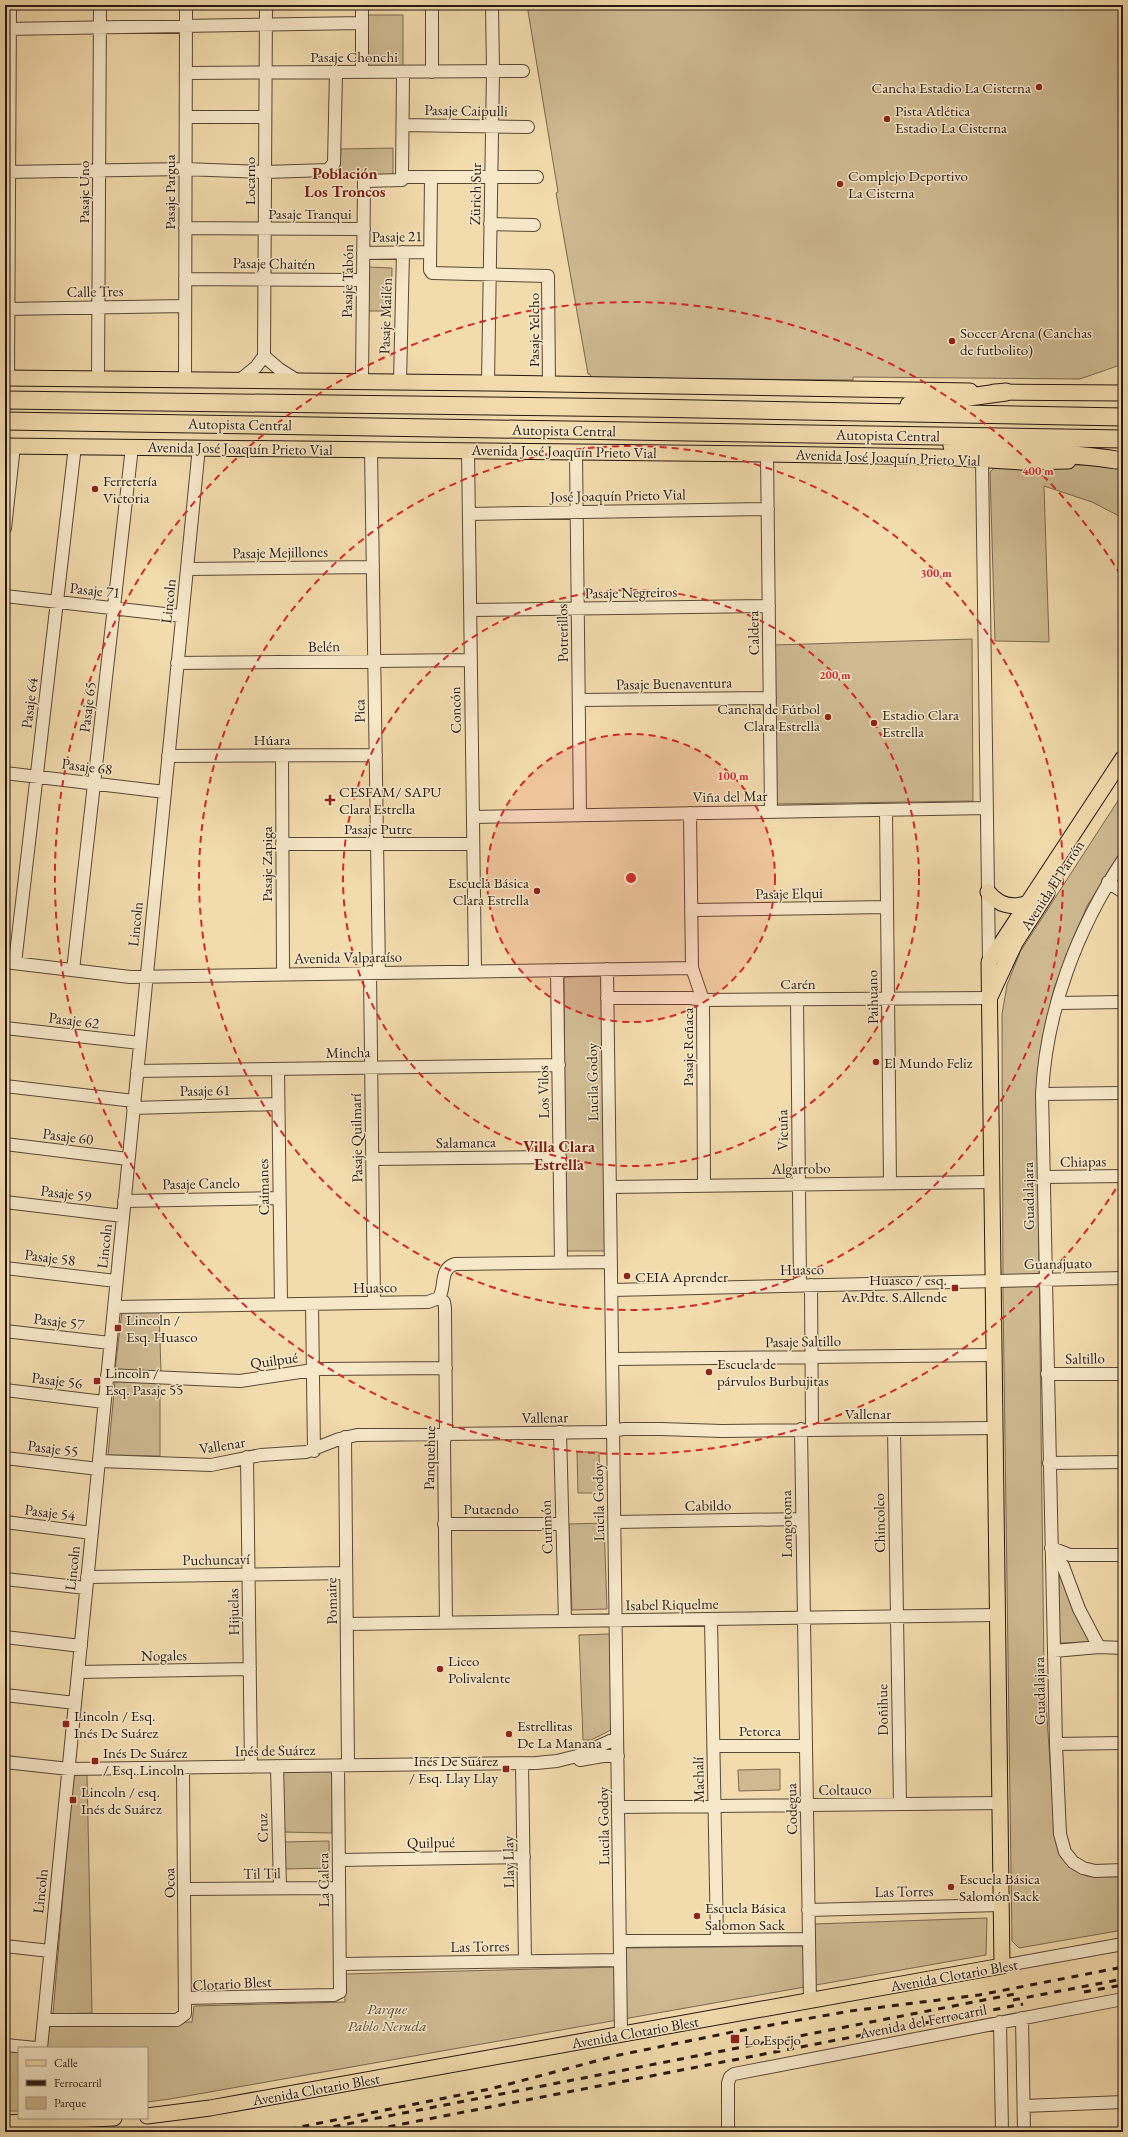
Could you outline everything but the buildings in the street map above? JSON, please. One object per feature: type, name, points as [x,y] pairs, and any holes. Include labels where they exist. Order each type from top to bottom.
[{"type":"highway","points":[[854,413],[1006,392]]},
{"type":"highway","name":"Autopista Central","points":[[5,400],[383,404],[1123,417]]},
{"type":"highway","name":"Autopista Central","points":[[5,420],[1123,439]]},
{"type":"highway","points":[[899,435],[951,446],[991,451],[1069,453],[1120,460]]},
{"type":"main road","points":[[7,378],[488,383],[1123,393]]},
{"type":"main road","name":"Avenida José Joaquín Prieto Vial","points":[[10,446],[132,446],[767,454],[940,457],[1022,462],[1120,460]]},
{"type":"main road","name":"Avenida El Parrón","points":[[989,962],[1123,758]]},
{"type":"main road","name":"Avenida El Parrón","points":[[989,998],[1018,937],[1123,777]]},
{"type":"main road","points":[[988,892],[995,900],[1004,905],[1017,906],[1028,903]]},
{"type":"main road","points":[[989,962],[1002,1966]]},
{"type":"main road","name":"Avenida Clotario Blest","points":[[148,2116],[218,2107],[1002,1966]]},
{"type":"main road","points":[[5,2122],[34,2119]]},
{"type":"street","points":[[7,378],[7,29],[10,5]]},
{"type":"street","name":"Pasaje Uno","points":[[98,379],[100,5]]},
{"type":"street","name":"Pasaje Pargua","points":[[185,380],[186,5]]},
{"type":"street","name":"Locarno","points":[[264,356],[266,5]]},
{"type":"street","points":[[362,5],[362,72]]},
{"type":"street","points":[[432,5],[432,72]]},
{"type":"street","name":"Zürich Sur","points":[[488,383],[493,72],[492,5]]},
{"type":"street","points":[[7,29],[362,23]]},
{"type":"street","name":"Pasaje Chonchi","points":[[186,73],[523,71]]},
{"type":"street","points":[[7,172],[186,169],[265,172],[328,170],[334,163],[336,72]]},
{"type":"street","points":[[404,72],[402,178],[537,177]]},
{"type":"street","points":[[186,117],[265,117]]},
{"type":"street","name":"Pasaje Caipulli","points":[[403,125],[528,127]]},
{"type":"street","points":[[431,177],[430,270],[432,273],[490,274]]},
{"type":"street","name":"Pasaje Tabón","points":[[362,382],[364,181],[402,178]]},
{"type":"street","points":[[490,224],[534,225]]},
{"type":"street","name":"Pasaje Tranqui","points":[[185,228],[364,230]]},
{"type":"street","name":"Pasaje Mailén","points":[[400,382],[404,252]]},
{"type":"street","name":"Pasaje 21","points":[[363,253],[430,252]]},
{"type":"street","name":"Pasaje Yelcho","points":[[490,274],[548,276],[549,384]]},
{"type":"street","name":"Pasaje Chaitén","points":[[185,279],[363,280]]},
{"type":"street","name":"Calle Tres","points":[[7,309],[185,306]]},
{"type":"street","points":[[240,380],[256,367],[264,356],[279,370],[298,381]]},
{"type":"street","points":[[5,528],[10,446]]},
{"type":"street","name":"Pasaje 64","points":[[10,963],[37,777],[75,446]]},
{"type":"street","name":"Pasaje 65","points":[[73,970],[132,446]]},
{"type":"street","name":"Lincoln","points":[[41,2047],[199,447]]},
{"type":"street","name":"Pica","points":[[372,449],[377,844],[374,972]]},
{"type":"street","name":"Concón","points":[[468,450],[475,971]]},
{"type":"street","name":"Potrerillos","points":[[576,451],[580,815]]},
{"type":"street","name":"Caldera","points":[[767,454],[771,812]]},
{"type":"street","points":[[982,460],[989,962]]},
{"type":"street","name":"José Joaquín Prieto Vial","points":[[469,514],[768,509]]},
{"type":"street","name":"Pasaje Mejillones","points":[[187,569],[373,567]]},
{"type":"street","name":"Pasaje 71","points":[[5,596],[182,616]]},
{"type":"street","name":"Pasaje Negreiros","points":[[470,610],[769,606]]},
{"type":"street","name":"Belén","points":[[177,663],[471,660]]},
{"type":"street","name":"Pasaje Buenaventura","points":[[579,700],[770,698]]},
{"type":"street","name":"Pasaje Zapiga","points":[[282,755],[283,973]]},
{"type":"street","name":"Húara","points":[[168,756],[376,755]]},
{"type":"street","name":"Pasaje 68","points":[[5,773],[165,792]]},
{"type":"street","name":"Viña del Mar","points":[[473,816],[987,808]]},
{"type":"street","name":"Paihuano","points":[[886,810],[890,1183]]},
{"type":"street","name":"Pasaje Reñaca","points":[[690,813],[692,968],[703,1000],[704,1186]]},
{"type":"street","name":"Pasaje Putre","points":[[282,844],[473,844]]},
{"type":"street","name":"Guadalajara","points":[[1123,860],[1108,882],[1088,919],[1058,1003],[1045,1058],[1042,1094],[1051,1548],[1060,1834],[1065,1852],[1078,1865],[1096,1871],[1123,1870]]},
{"type":"street","points":[[1108,882],[1123,892]]},
{"type":"street","name":"Pasaje Elqui","points":[[691,910],[887,907]]},
{"type":"street","name":"Avenida Valparaíso","points":[[10,963],[130,977],[283,973],[692,968]]},
{"type":"street","name":"Lucila Godoy","points":[[607,969],[621,2034]]},
{"type":"street","name":"Los Vilos","points":[[557,970],[561,1262]]},
{"type":"street","name":"Pasaje Quilmarí","points":[[374,972],[371,1067],[374,1303]]},
{"type":"street","name":"Carén","points":[[607,998],[797,1000],[989,998]]},
{"type":"street","name":"Vicuña","points":[[797,1000],[799,1184],[806,1285]]},
{"type":"street","points":[[1058,1003],[1123,1002]]},
{"type":"street","name":"Pasaje 62","points":[[5,1028],[140,1044]]},
{"type":"street","name":"Mincha","points":[[137,1071],[559,1065]]},
{"type":"street","name":"Caimanes","points":[[278,1069],[281,1304]]},
{"type":"street","name":"Pasaje 61","points":[[5,1086],[134,1104],[278,1104]]},
{"type":"street","points":[[1042,1094],[1123,1093]]},
{"type":"street","name":"Pasaje 60","points":[[5,1144],[128,1159]]},
{"type":"street","name":"Salamanca","points":[[372,1159],[560,1157]]},
{"type":"street","name":"Chiapas","points":[[1044,1177],[1123,1176]]},
{"type":"street","name":"Algarrobo","points":[[610,1187],[992,1182]]},
{"type":"street","name":"Pasaje Canelo","points":[[124,1201],[279,1198]]},
{"type":"street","name":"Pasaje 59","points":[[5,1202],[123,1216]]},
{"type":"street","points":[[439,1298],[442,1292],[444,1273],[448,1268],[455,1264],[611,1262]]},
{"type":"street","name":"Pasaje 58","points":[[5,1268],[116,1281]]},
{"type":"street","name":"Guanajuato","points":[[993,1280],[1123,1278]]},
{"type":"street","name":"Huasco","points":[[612,1290],[993,1280]]},
{"type":"street","name":"Longotoma","points":[[803,1618],[802,1519],[811,1357],[806,1285]]},
{"type":"street","name":"Huasco","points":[[114,1307],[428,1302],[439,1298]]},
{"type":"street","name":"Panquehue","points":[[439,1298],[445,1304],[446,1434],[444,1442],[444,1524],[446,1622]]},
{"type":"street","points":[[312,1304],[314,1450]]},
{"type":"street","name":"Pasaje 57","points":[[5,1330],[110,1343]]},
{"type":"street","name":"Pasaje Saltillo","points":[[613,1359],[994,1355]]},
{"type":"street","name":"Quilpué","points":[[107,1375],[240,1381],[313,1370],[446,1368]]},
{"type":"street","name":"Saltillo","points":[[1047,1374],[1123,1374]]},
{"type":"street","name":"Pasaje 56","points":[[5,1390],[104,1402]]},
{"type":"street","name":"Vallenar","points":[[98,1465],[201,1466],[247,1457],[314,1450],[345,1437],[660,1429],[717,1431],[995,1428]]},
{"type":"street","name":"Chincolco","points":[[894,1429],[897,1617]]},
{"type":"street","name":"Curimón","points":[[560,1432],[565,1621]]},
{"type":"street","name":"Pomaire","points":[[343,1765],[347,1624],[345,1437]]},
{"type":"street","name":"Hijuelas","points":[[247,1457],[251,1767]]},
{"type":"street","name":"Pasaje 55","points":[[5,1458],[98,1465]]},
{"type":"street","points":[[1049,1463],[1123,1462]]},
{"type":"street","name":"Cabildo","points":[[615,1522],[802,1519]]},
{"type":"street","name":"Pasaje 54","points":[[5,1522],[92,1533]]},
{"type":"street","name":"Putaendo","points":[[444,1524],[562,1524]]},
{"type":"street","points":[[1051,1548],[1070,1554],[1123,1555]]},
{"type":"street","points":[[1051,1548],[1063,1566],[1079,1610],[1099,1647]]},
{"type":"street","name":"Puchuncaví","points":[[5,1579],[87,1583],[248,1574],[346,1573]]},
{"type":"street","name":"Isabel Riquelme","points":[[347,1624],[998,1615]]},
{"type":"street","name":"Doñihue","points":[[897,1617],[900,1804]]},
{"type":"street","name":"Codegua","points":[[803,1618],[810,2001]]},
{"type":"street","name":"Machalí","points":[[711,1619],[717,1940]]},
{"type":"street","points":[[5,1637],[80,1646]]},
{"type":"street","points":[[1054,1651],[1099,1647],[1123,1648]]},
{"type":"street","name":"Nogales","points":[[78,1672],[250,1670]]},
{"type":"street","points":[[5,1695],[75,1703]]},
{"type":"street","name":"Inés de Suárez","points":[[547,1763],[576,1756],[617,1738]]},
{"type":"street","points":[[1056,1744],[1123,1743]]},
{"type":"street","name":"Petorca","points":[[714,1746],[806,1746]]},
{"type":"street","name":"Inés de Suárez","points":[[5,1762],[69,1769],[183,1768],[564,1763],[603,1756],[618,1756]]},
{"type":"street","name":"Llay Llay","points":[[522,1763],[525,1961]]},
{"type":"street","name":"La Calera","points":[[339,1994],[341,1989],[339,1860],[343,1765]]},
{"type":"street","name":"Cruz","points":[[277,1766],[280,1888]]},
{"type":"street","name":"Ocoa","points":[[183,1768],[186,1998]]},
{"type":"street","name":"Coltauco","points":[[618,1807],[1000,1803]]},
{"type":"street","name":"Quilpué","points":[[339,1860],[524,1857]]},
{"type":"street","name":"Til Til","points":[[185,1889],[339,1888]]},
{"type":"street","name":"Las Torres","points":[[808,1910],[1001,1905]]},
{"type":"street","points":[[620,1941],[809,1939]]},
{"type":"street","name":"Avenida Clotario Blest","points":[[1002,1966],[1123,1944]]},
{"type":"street","points":[[5,1946],[50,1951]]},
{"type":"street","name":"Las Torres","points":[[340,1964],[620,1960]]},
{"type":"street","name":"Clotario Blest","points":[[44,2020],[177,2020],[184,2016],[186,2012],[186,1998],[339,1994]]},
{"type":"street","name":"Avenida del Ferrocarril","points":[[728,2132],[728,2083],[730,2077],[734,2074],[1123,1999]]},
{"type":"street","points":[[1022,2018],[1024,2132]]},
{"type":"street","points":[[1000,2022],[1002,2132]]},
{"type":"street","points":[[5,2044],[28,2047]]},
{"type":"street","points":[[1024,2106],[1123,2102]]},
{"type":"green space","name":"Complejo Deportivo La Cisterna","points":[[527,5],[1123,5],[1123,364],[1080,379],[853,377],[853,380],[591,378],[590,374],[588,374],[556,193],[558,192]]},
{"type":"green space","points":[[367,15],[403,15],[403,66],[367,66]]},
{"type":"green space","points":[[393,148],[393,173],[389,176],[337,178],[340,166],[341,149]]},
{"type":"green space","points":[[369,267],[392,268],[391,311],[368,311]]},
{"type":"green space","points":[[997,465],[1123,465],[1123,518],[1092,502],[1044,486],[1049,642],[995,641],[990,472]]},
{"type":"green space","name":"Estadio Clara Estrella","points":[[972,639],[973,801],[776,804],[774,645]]},
{"type":"green space","points":[[1123,793],[1123,850],[1087,906],[1054,988],[1040,1051],[1037,1093],[1044,1673],[1055,1837],[1081,1873],[1087,1876],[1123,1877],[1123,1930],[1019,1948],[1012,1941],[1003,1296],[1002,1014],[1007,985],[1020,952]]},
{"type":"green space","points":[[603,976],[605,1251],[566,1251],[564,977]]},
{"type":"green space","points":[[122,1311],[159,1312],[161,1371],[115,1370]]},
{"type":"green space","points":[[160,1381],[160,1456],[108,1455],[115,1382]]},
{"type":"green space","points":[[577,1452],[599,1452],[600,1493],[578,1493]]},
{"type":"green space","points":[[604,1523],[607,1609],[572,1610],[569,1524]]},
{"type":"green space","points":[[1059,1571],[1090,1642],[1058,1643]]},
{"type":"green space","points":[[610,1634],[613,1729],[591,1740],[583,1740],[579,1635]]},
{"type":"green space","points":[[282,1769],[333,1770],[332,1833],[282,1832]]},
{"type":"green space","points":[[780,1769],[780,1790],[739,1791],[738,1770]]},
{"type":"green space","points":[[73,1774],[87,1774],[92,2013],[53,2014]]},
{"type":"green space","points":[[329,1841],[329,1868],[284,1869],[284,1842]]},
{"type":"green space","name":"Parque Pablo Neruda","points":[[987,1918],[986,1955],[148,2102],[148,2047],[47,2047],[50,2025],[192,2022],[194,2006],[345,2002],[344,1974],[617,1967],[625,1948],[815,1946],[814,1924]]},
{"type":"green space","points":[[5,2050],[18,2051],[18,2111],[5,2111]]},
{"type":"railway","points":[[275,2132],[490,2089],[619,2055],[738,2031],[850,2011],[979,1995],[1123,1967]]},
{"type":"railway","points":[[1013,2000],[1123,1979]]},
{"type":"railway","points":[[1084,1992],[1123,1985]]},
{"type":"railway","points":[[306,2132],[1020,1993]]},
{"type":"railway","points":[[361,2132],[1023,2004]]},
{"type":"place","name":"Cancha Estadio La Cisterna","points":[[1039,87]]},
{"type":"place","name":"Pista Atlética Estadio La Cisterna","points":[[887,119]]},
{"type":"place","name":"Complejo Deportivo La Cisterna","points":[[840,184]]},
{"type":"place","name":"Soccer Arena (Canchas de futbolito)","points":[[952,341]]},
{"type":"place","name":"Ferretería Victoria","points":[[95,489]]},
{"type":"place","name":"Cancha de Fútbol Clara Estrella","points":[[828,717]]},
{"type":"place","name":"Estadio Clara Estrella","points":[[874,723]]},
{"type":"place","name":"CESFAM/ SAPU Clara Estrella","points":[[330,800]]},
{"type":"place","name":"Escuela Básica Clara Estrella","points":[[537,891]]},
{"type":"place","name":"El Mundo Feliz","points":[[876,1062]]},
{"type":"place","name":"CEIA Aprender","points":[[627,1276]]},
{"type":"place","name":"Huasco / esq. Av.Pdte. S.Allende","points":[[955,1288]]},
{"type":"place","name":"Lincoln / Esq. Huasco","points":[[118,1328]]},
{"type":"place","name":"Escuela de párvulos Burbujitas","points":[[709,1372]]},
{"type":"place","name":"Lincoln / Esq. Pasaje 55","points":[[97,1381]]},
{"type":"place","name":"Liceo Polivalente","points":[[440,1669]]},
{"type":"place","name":"Lincoln / Esq. Inés De Suárez","points":[[66,1724]]},
{"type":"place","name":"Estrellitas De La Manana","points":[[509,1734]]},
{"type":"place","name":"Inés De Suárez / Esq. Lincoln","points":[[95,1761]]},
{"type":"place","name":"Inés De Suárez / Esq. Llay Llay","points":[[506,1769]]},
{"type":"place","name":"Lincoln / esq. Inés de Suárez","points":[[73,1800]]},
{"type":"place","name":"Escuela Básica Salomón Sack","points":[[951,1887]]},
{"type":"place","name":"Escuela Básica Salomon Sack","points":[[697,1916]]},
{"type":"place","name":"Lo Espejo","points":[[735,2039]]},
{"type":"district","name":"Población Los Troncos","points":[[345,182]]},
{"type":"district","name":"Villa Clara Estrella","points":[[559,1155]]}]
